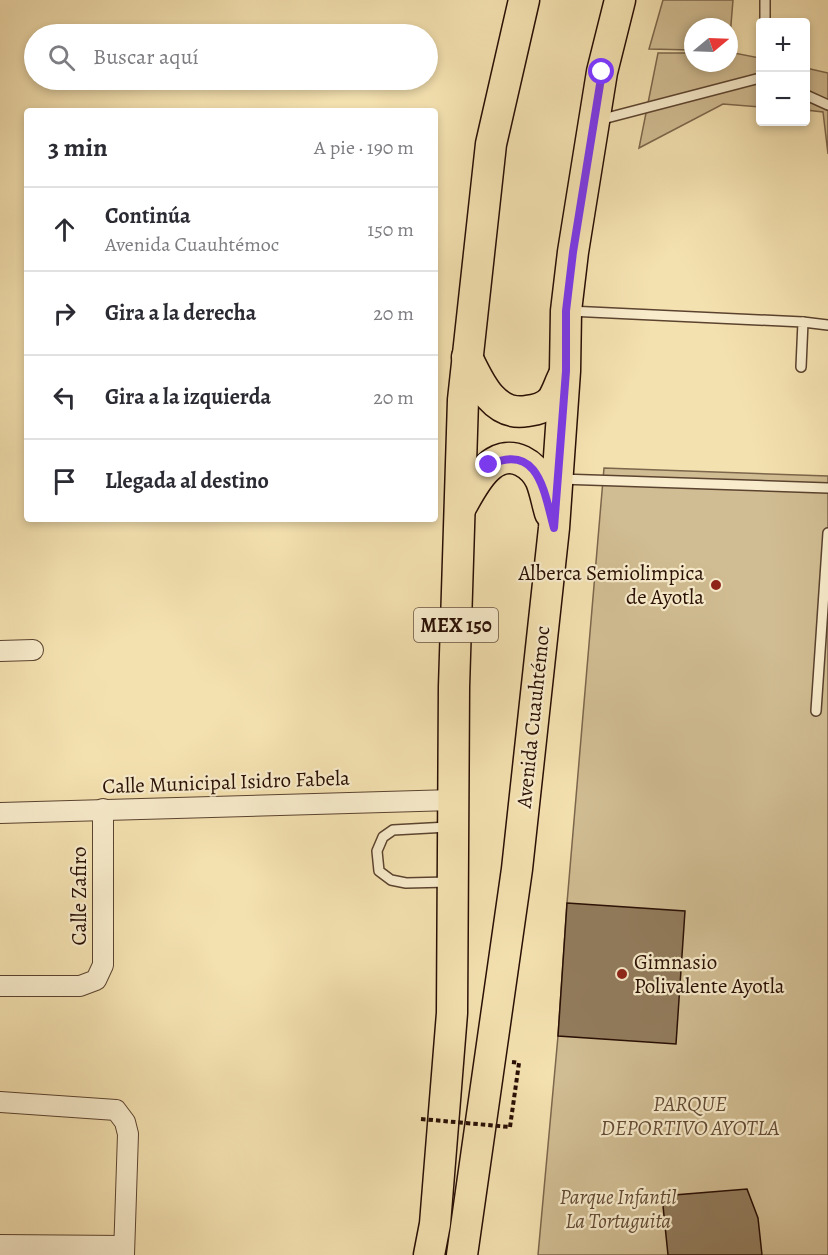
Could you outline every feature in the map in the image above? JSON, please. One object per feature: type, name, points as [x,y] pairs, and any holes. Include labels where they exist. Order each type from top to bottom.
[{"type":"main road","name":"MEX 150","points":[[429,1255],[435,1224],[452,1013],[454,687],[463,400],[491,144],[524,0]]},
{"type":"main road","name":"Avenida Cuauhtémoc","points":[[462,1255],[517,868],[554,528],[566,371],[566,311],[573,252],[602,72],[620,0]]},
{"type":"main road","points":[[467,357],[482,388],[500,406],[521,412],[538,410],[552,400],[566,371]]},
{"type":"main road","points":[[459,510],[479,476],[489,465],[502,459],[514,458],[525,462],[535,470],[541,481],[554,528]]},
{"type":"street","points":[[0,651],[33,650]]},
{"type":"street","name":"Calle Municipal Isidro Fabela","points":[[0,813],[103,809],[453,813]]},
{"type":"street","name":"Calle Zafiro","points":[[0,986],[80,986],[96,980],[103,965],[103,809]]},
{"type":"street","points":[[0,1102],[116,1110],[125,1122],[129,1134],[124,1250],[0,1245]]},
{"type":"lane","points":[[765,0],[765,18]]},
{"type":"lane","points":[[594,122],[756,79]]},
{"type":"lane","points":[[810,97],[828,105]]},
{"type":"lane","points":[[566,311],[828,325]]},
{"type":"lane","points":[[801,368],[803,322]]},
{"type":"lane","points":[[558,479],[828,488]]},
{"type":"lane","points":[[816,711],[828,533]]},
{"type":"lane","points":[[453,813],[393,830],[383,837],[377,851],[379,871],[391,880],[406,883],[453,882]]},
{"type":"path","points":[[421,1119],[510,1127],[519,1063],[510,1062]]},
{"type":"green space","points":[[663,0],[733,0],[732,18],[684,18],[684,50],[649,49]]},
{"type":"green space","points":[[658,53],[684,53],[684,72],[738,72],[738,54],[756,57],[756,107],[723,104],[639,148]]},
{"type":"green space","points":[[810,69],[828,73],[828,154],[823,112],[810,110]]},
{"type":"green space","name":"PARQUE DEPORTIVO AYOTLA","points":[[604,468],[828,476],[828,1255],[538,1255]]},
{"type":"building","name":"Gimnasio Polivalente Ayotla","points":[[567,903],[685,911],[676,1044],[558,1036]]},
{"type":"building","points":[[747,1189],[758,1218],[762,1255],[668,1255],[662,1196]]},
{"type":"place","name":"Alberca Semiolimpica de Ayotla","points":[[716,585]]},
{"type":"place","name":"Gimnasio Polivalente Ayotla","points":[[622,974]]},
{"type":"route","points":[[489,465],[502,459],[514,458],[525,462],[535,470],[541,481],[554,528],[566,371],[566,311],[573,252],[602,72]]},
{"type":"park label","name":"Parque Infantil La Tortuguita","points":[[618,1209]]}]
